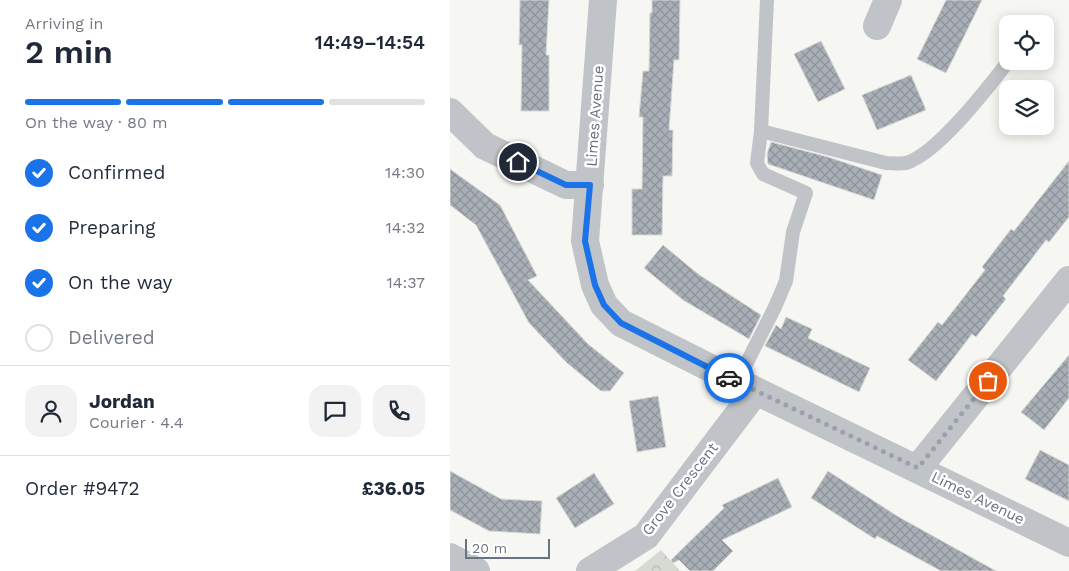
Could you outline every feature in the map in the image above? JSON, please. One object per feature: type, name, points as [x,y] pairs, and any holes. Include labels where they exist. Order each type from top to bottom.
[{"type":"street","name":"Limes Avenue","points":[[603,0],[585,241],[595,285],[604,305],[621,323],[746,386],[1069,542]]},
{"type":"street","points":[[877,26],[888,0]]},
{"type":"street","points":[[450,112],[485,146],[566,185],[590,185]]},
{"type":"street","points":[[918,468],[1069,280]]},
{"type":"street","name":"Grove Crescent","points":[[590,571],[646,536],[746,386]]},
{"type":"street","points":[[450,557],[476,571]]},
{"type":"lane","points":[[746,386],[786,281],[793,232],[806,193],[763,174],[757,163],[761,130],[768,0]]},
{"type":"lane","points":[[761,130],[886,163],[905,163],[922,155],[972,108],[1002,70]]},
{"type":"green space","points":[[661,550],[680,571],[635,571]]},
{"type":"building","points":[[520,0],[549,0],[546,55],[549,55],[549,111],[521,111],[522,45],[519,45]]},
{"type":"building","points":[[652,0],[680,0],[679,60],[674,60],[669,130],[673,130],[672,176],[663,176],[662,235],[632,235],[632,189],[642,189],[643,117],[639,117],[643,71],[649,71]]},
{"type":"building","points":[[946,0],[982,0],[946,73],[917,59]]},
{"type":"building","points":[[821,41],[845,89],[818,102],[794,54]]},
{"type":"building","points":[[911,75],[926,110],[877,130],[862,95]]},
{"type":"building","points":[[771,142],[828,157],[882,175],[874,200],[768,164],[767,154]]},
{"type":"building","points":[[1069,161],[1069,217],[1049,242],[1046,240],[1003,296],[1006,299],[976,337],[972,334],[936,381],[908,360],[938,322],[942,325],[985,270],[982,267],[1011,229],[1014,231]]},
{"type":"building","points":[[450,169],[500,205],[537,276],[528,280],[588,344],[624,373],[610,391],[601,391],[567,363],[529,323],[476,225],[450,205]]},
{"type":"building","points":[[663,245],[698,274],[761,315],[749,339],[683,300],[644,268]]},
{"type":"building","points":[[786,317],[812,329],[808,338],[870,368],[859,392],[765,346],[776,325],[781,329]]},
{"type":"building","points":[[1069,355],[1069,398],[1044,430],[1021,412]]},
{"type":"building","points":[[658,396],[666,447],[637,452],[629,401]]},
{"type":"building","points":[[1040,450],[1069,465],[1069,501],[1025,479]]},
{"type":"building","points":[[450,471],[501,499],[542,501],[540,534],[489,531],[450,510]]},
{"type":"building","points":[[828,471],[897,516],[996,571],[941,571],[877,536],[875,539],[811,498]]},
{"type":"building","points":[[594,473],[614,504],[575,528],[556,498]]},
{"type":"building","points":[[778,478],[792,507],[722,540],[733,551],[713,571],[690,571],[679,560],[673,563],[671,560],[724,508],[722,505]]},
{"type":"way so far","points":[[729,378],[918,468],[988,381]]},
{"type":"route","points":[[518,162],[566,185],[590,185],[585,241],[595,285],[604,305],[621,323],[729,378]]}]
